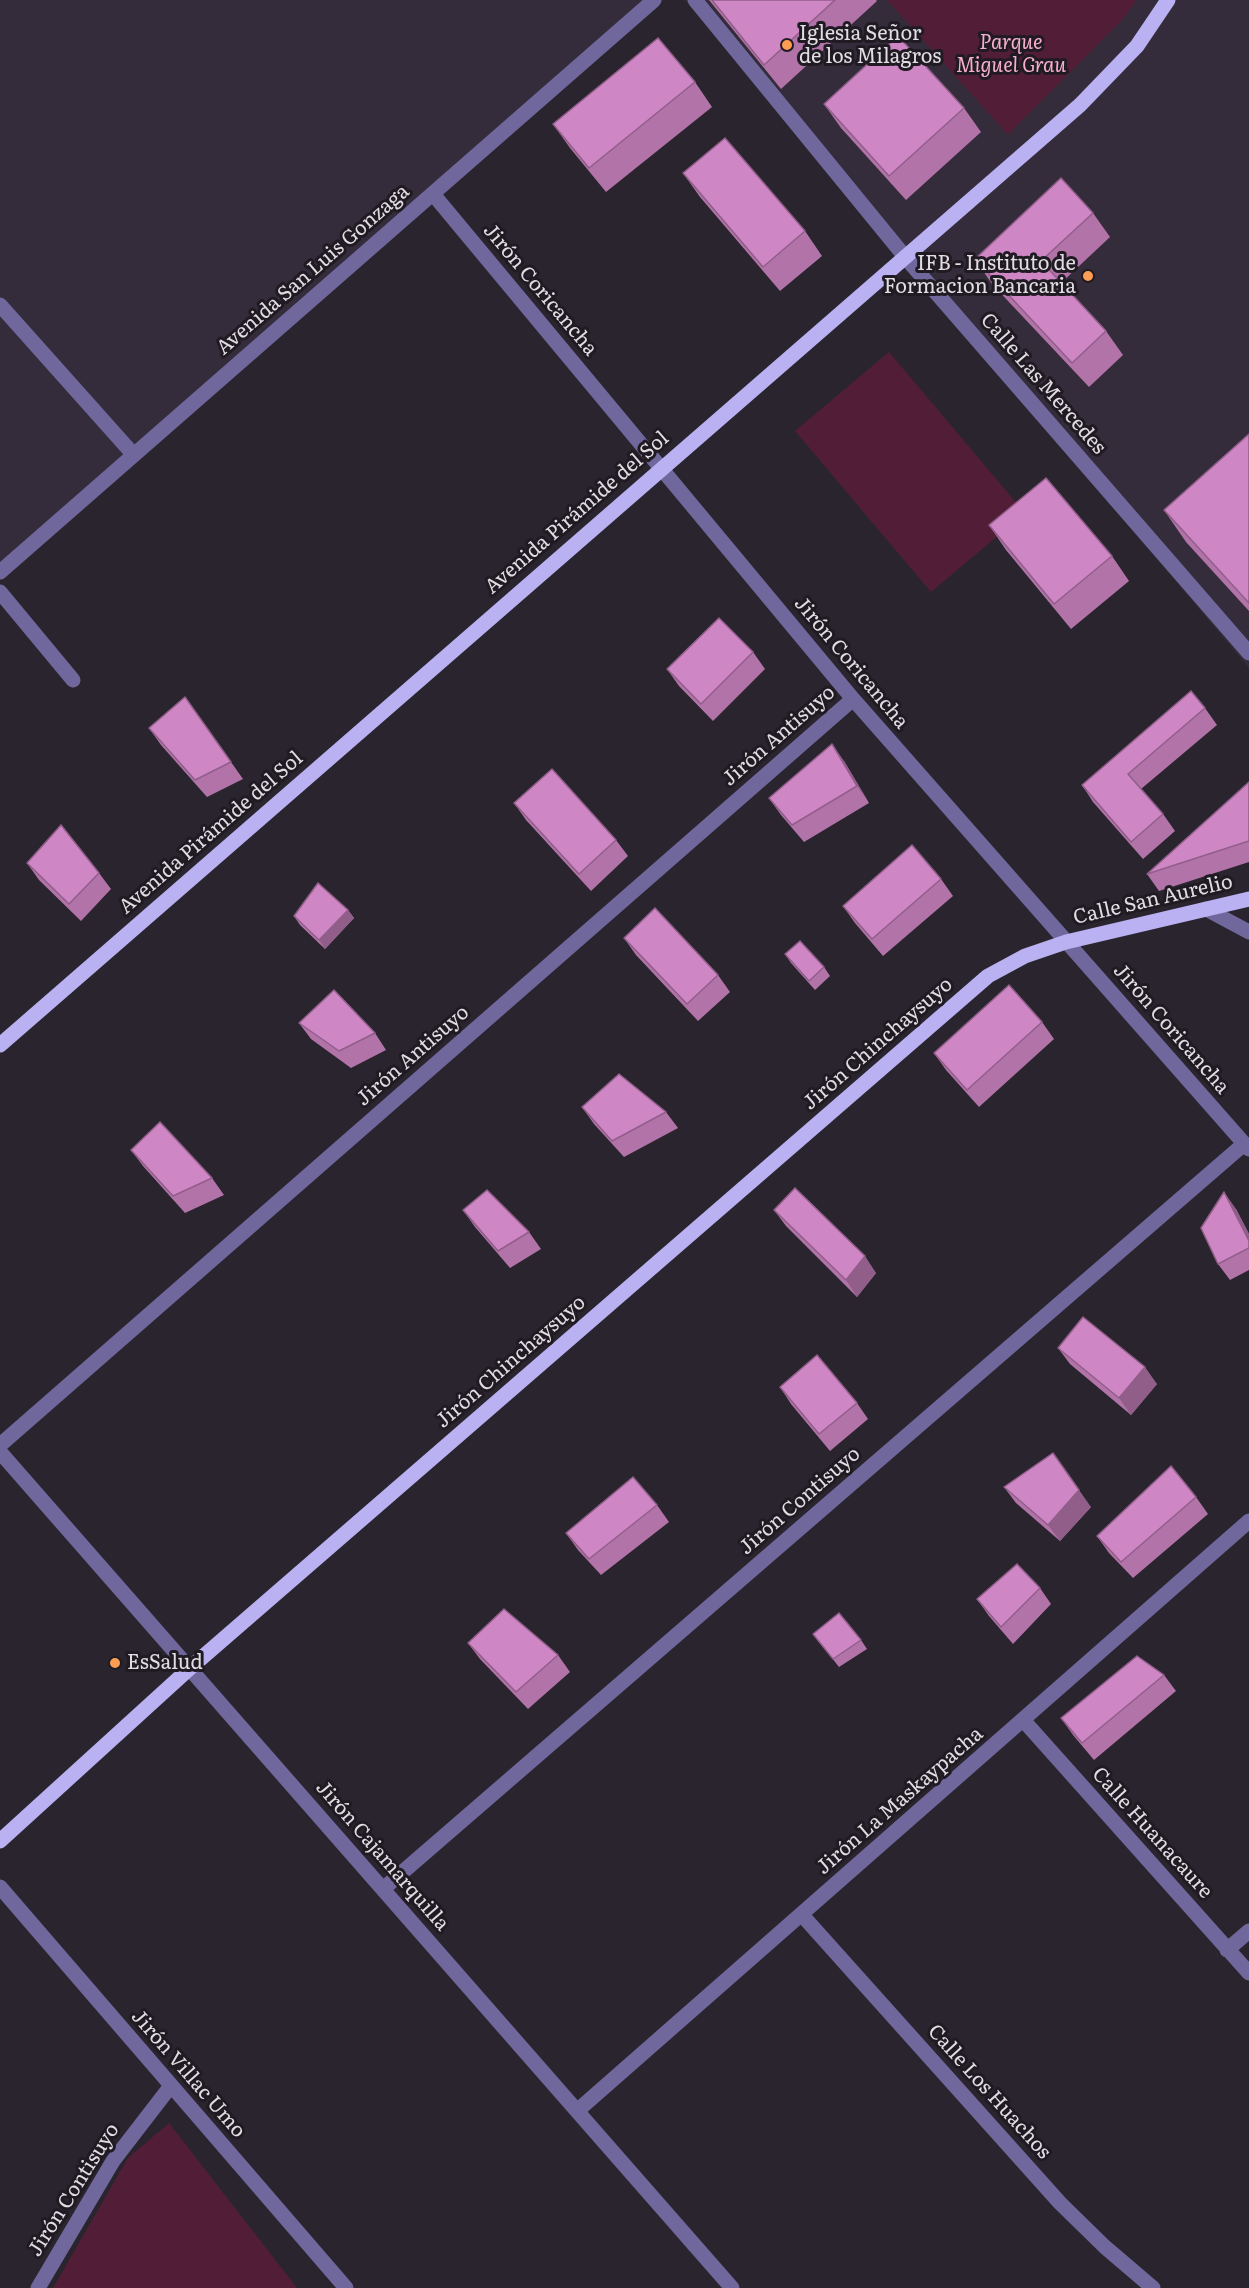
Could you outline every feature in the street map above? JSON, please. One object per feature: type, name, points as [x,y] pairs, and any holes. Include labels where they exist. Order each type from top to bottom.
[{"type":"main road","name":"Avenida Pirámide del Sol","points":[[0,1045],[1080,105],[1137,46],[1168,0]]},
{"type":"main road","name":"Calle San Aurelio","points":[[1066,942],[1249,899]]},
{"type":"main road","name":"Jirón Chinchaysuyo","points":[[0,1840],[190,1668],[988,976],[1025,956],[1066,942]]},
{"type":"street","name":"Avenida San Luis Gonzaga","points":[[0,572],[654,0]]},
{"type":"street","name":"Calle Las Mercedes","points":[[695,0],[906,258],[1249,653]]},
{"type":"street","name":"Jirón Coricancha","points":[[432,194],[853,699],[1247,1146]]},
{"type":"street","points":[[0,304],[133,454]]},
{"type":"street","points":[[0,592],[73,680]]},
{"type":"street","name":"Jirón Antisuyo","points":[[0,1445],[853,699]]},
{"type":"street","points":[[1206,909],[1249,932]]},
{"type":"street","name":"Jirón Contisuyo","points":[[383,1889],[1247,1146]]},
{"type":"street","name":"Jirón Cajamarquilla","points":[[0,1452],[732,2288]]},
{"type":"street","name":"Jirón La Maskaypacha","points":[[577,2111],[1024,1721],[1249,1521]]},
{"type":"street","name":"Calle Huanacaure","points":[[1024,1721],[1249,1973]]},
{"type":"street","name":"Jirón Villac Umo","points":[[0,1887],[170,2087],[346,2288]]},
{"type":"street","name":"Calle Los Huachos","points":[[802,1915],[1060,2204],[1153,2288]]},
{"type":"street","points":[[1227,1950],[1249,1931]]},
{"type":"street","name":"Jirón Contisuyo","points":[[38,2288],[113,2161],[170,2087]]},
{"type":"shaded area","points":[[0,0],[663,0],[0,572]]},
{"type":"shaded area","points":[[685,0],[1249,0],[1249,668]]},
{"type":"green space","name":"Parque Miguel Grau","points":[[887,0],[1137,0],[1122,20],[1008,135]]},
{"type":"green space","points":[[889,352],[1025,513],[931,592],[795,431]]},
{"type":"green space","points":[[169,2123],[297,2288],[53,2288],[128,2158]]},
{"type":"building","points":[[712,0],[835,0],[764,65]]},
{"type":"building","points":[[898,36],[964,108],[889,176],[824,104]]},
{"type":"building","points":[[658,38],[695,82],[589,168],[553,124]]},
{"type":"building","points":[[725,138],[805,231],[763,267],[683,173]]},
{"type":"building","points":[[1061,178],[1093,213],[1041,261],[1106,331],[1072,363],[975,259]]},
{"type":"building","points":[[1249,434],[1249,603],[1164,510]]},
{"type":"building","points":[[1046,478],[1112,556],[1054,604],[989,525]]},
{"type":"building","points":[[719,618],[753,652],[701,704],[667,669]]},
{"type":"building","points":[[1191,691],[1205,708],[1128,774],[1163,814],[1131,842],[1082,785]]},
{"type":"building","points":[[185,697],[231,762],[195,780],[149,728]]},
{"type":"building","points":[[832,744],[857,786],[792,825],[769,798]]},
{"type":"building","points":[[552,769],[616,840],[579,874],[514,803]]},
{"type":"building","points":[[1249,782],[1249,841],[1147,874]]},
{"type":"building","points":[[61,825],[99,873],[69,904],[27,863]]},
{"type":"building","points":[[912,845],[941,879],[872,939],[843,906]]},
{"type":"building","points":[[318,883],[348,910],[319,940],[294,916]]},
{"type":"building","points":[[655,908],[718,975],[687,1004],[624,938]]},
{"type":"building","points":[[800,941],[824,967],[809,981],[785,954]]},
{"type":"building","points":[[1009,985],[1042,1022],[967,1090],[934,1053]]},
{"type":"building","points":[[334,990],[375,1033],[339,1051],[299,1023]]},
{"type":"building","points":[[619,1074],[666,1112],[612,1141],[582,1107]]},
{"type":"building","points":[[160,1122],[212,1178],[173,1196],[131,1150]]},
{"type":"building","points":[[795,1188],[865,1256],[846,1280],[774,1210]]},
{"type":"building","points":[[487,1190],[529,1232],[498,1251],[463,1210]]},
{"type":"building","points":[[1224,1192],[1249,1241],[1249,1248],[1218,1264],[1201,1228]]},
{"type":"building","points":[[1083,1317],[1145,1367],[1119,1398],[1058,1348]]},
{"type":"building","points":[[817,1355],[857,1403],[819,1434],[780,1387]]},
{"type":"building","points":[[1053,1453],[1079,1490],[1048,1525],[1004,1487]]},
{"type":"building","points":[[1171,1466],[1196,1497],[1121,1562],[1097,1536]]},
{"type":"building","points":[[633,1477],[657,1505],[589,1559],[566,1533]]},
{"type":"building","points":[[1017,1564],[1040,1588],[1001,1627],[977,1599]]},
{"type":"building","points":[[504,1609],[558,1655],[516,1692],[468,1643]]},
{"type":"building","points":[[839,1613],[861,1640],[833,1659],[813,1634]]},
{"type":"building","points":[[1137,1656],[1164,1675],[1082,1743],[1061,1718]]},
{"type":"place","name":"Iglesia Señor de los Milagros","points":[[787,45]]},
{"type":"place","name":"IFB - Instituto de Formacion Bancaria","points":[[1088,276]]},
{"type":"place","name":"EsSalud","points":[[115,1663]]}]
